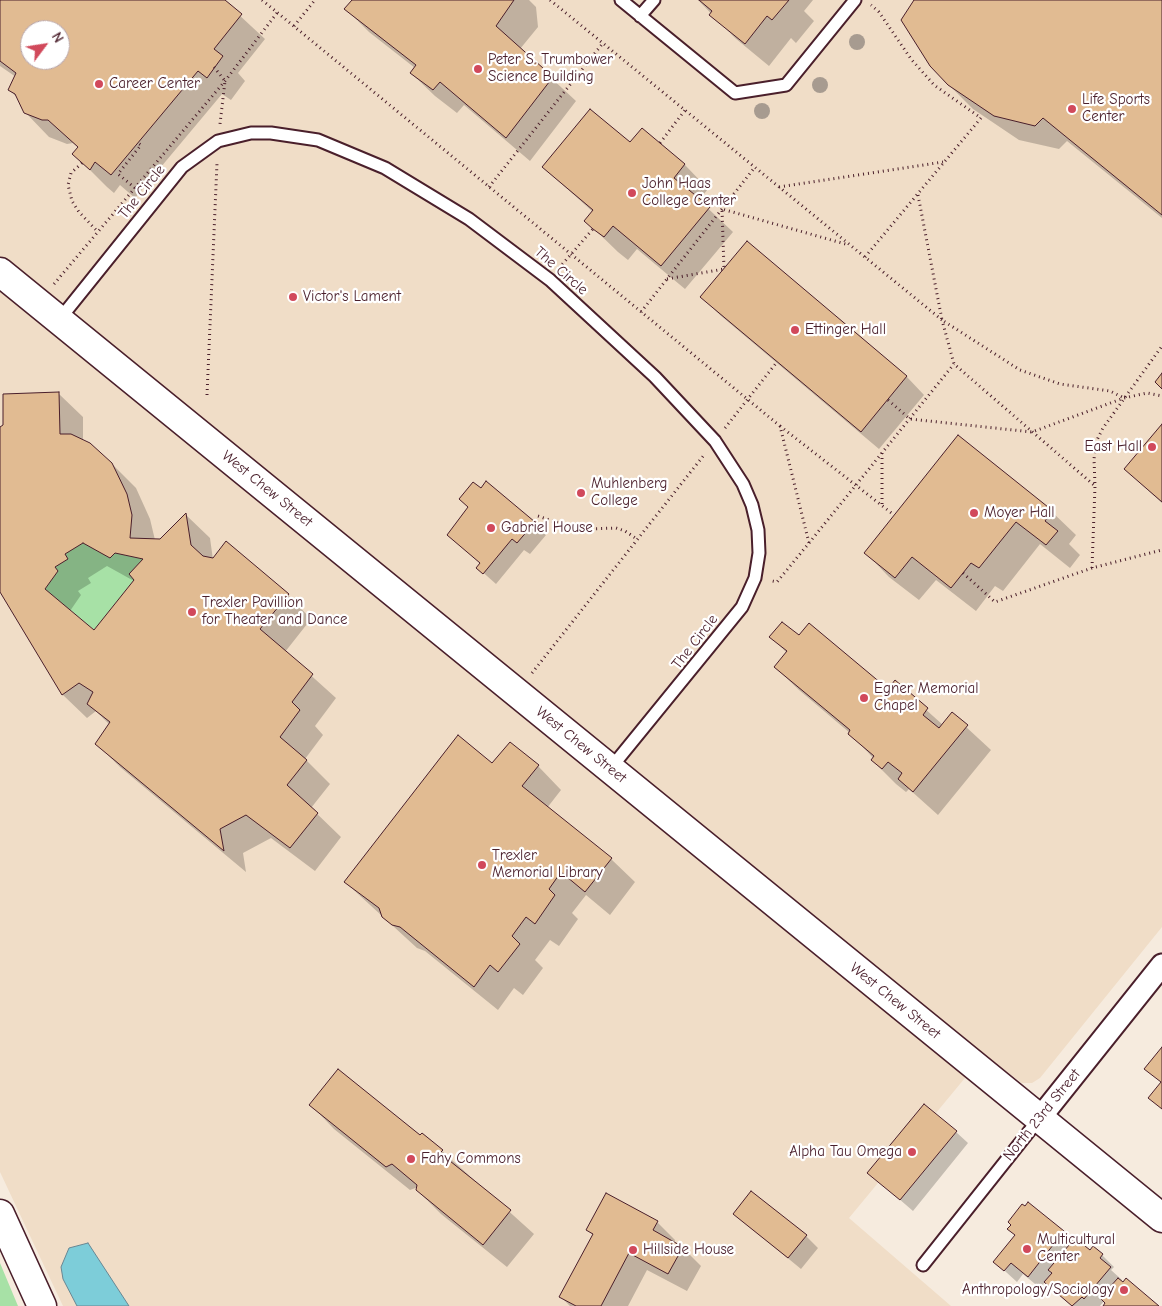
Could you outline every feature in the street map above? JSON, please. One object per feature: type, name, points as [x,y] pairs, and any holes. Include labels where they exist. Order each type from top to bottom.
[{"type":"street","name":"West Chew Street","points":[[0,272],[1162,1218]]},
{"type":"street","name":"North 23rd Street","points":[[1039,1118],[1162,965]]},
{"type":"street","points":[[0,1214],[42,1306]]},
{"type":"lane","points":[[621,0],[735,94],[786,85],[855,0]]},
{"type":"lane","points":[[640,16],[654,0]]},
{"type":"lane","name":"The Circle","points":[[59,320],[182,167],[218,141],[251,133],[271,133],[318,140],[364,158],[405,179],[469,219],[550,280],[655,376],[715,441],[743,484],[752,505],[758,530],[759,553],[755,578],[742,607],[610,769]]},
{"type":"lane","name":"North 23rd Street","points":[[923,1265],[1039,1118]]},
{"type":"path","points":[[262,0],[780,426],[857,484],[894,515]]},
{"type":"path","points":[[294,26],[315,0]]},
{"type":"path","points":[[550,0],[942,320],[1020,370],[1060,384],[1110,391],[1124,398]]},
{"type":"path","points":[[864,0],[879,12],[911,59],[934,85],[981,118],[865,258]]},
{"type":"path","points":[[52,287],[225,81],[277,13]]},
{"type":"path","points":[[489,187],[603,43]]},
{"type":"path","points":[[207,395],[218,141],[225,81],[214,67]]},
{"type":"path","points":[[660,144],[685,110]]},
{"type":"path","points":[[135,188],[118,174],[141,145],[138,143]]},
{"type":"path","points":[[778,187],[944,162]]},
{"type":"path","points":[[82,163],[71,173],[68,185],[72,201],[98,232]]},
{"type":"path","points":[[642,312],[755,167]]},
{"type":"path","points":[[918,194],[942,320],[954,364],[1095,486]]},
{"type":"path","points":[[722,209],[850,245]]},
{"type":"path","points":[[667,279],[724,269],[722,209]]},
{"type":"path","points":[[550,280],[593,228]]},
{"type":"path","points":[[1092,568],[1096,442],[1103,428],[1162,346]]},
{"type":"path","points":[[532,673],[777,362]]},
{"type":"path","points":[[777,582],[954,364]]},
{"type":"path","points":[[888,400],[910,419],[1032,432],[1124,398],[1147,393],[1162,396]]},
{"type":"path","points":[[780,426],[809,543]]},
{"type":"path","points":[[882,453],[882,504]]},
{"type":"path","points":[[538,516],[564,525],[586,529],[616,528],[637,539]]},
{"type":"path","points":[[963,573],[995,602],[1092,568],[1162,550]]},
{"type":"shaded area","name":"Muhlenberg College","points":[[0,0],[1162,0],[1162,927],[1040,1078],[1032,1083],[1022,1083],[984,1055],[849,1218],[951,1306],[63,1306],[0,1172]]},
{"type":"green space","points":[[83,543],[110,558],[115,553],[143,559],[129,574],[134,580],[94,630],[45,589],[58,571],[55,567],[68,559],[65,554]]},
{"type":"green space","points":[[0,1263],[18,1306],[0,1306]]},
{"type":"water","points":[[88,1243],[129,1306],[77,1306],[63,1279],[61,1267],[69,1248]]},
{"type":"building","name":"Career Center","points":[[0,0],[225,0],[242,14],[214,49],[223,56],[207,78],[198,71],[111,175],[95,162],[90,170],[72,154],[78,147],[48,120],[42,120],[24,113],[15,94],[8,90],[16,73],[0,61]]},
{"type":"building","name":"Peter S. Trumbower Science Building","points":[[352,0],[514,0],[496,26],[553,77],[506,138],[440,82],[433,90],[410,73],[416,65],[344,9]]},
{"type":"building","points":[[699,0],[789,0],[772,20],[767,16],[745,44],[709,15],[712,11]]},
{"type":"building","name":"Life Sports Center","points":[[914,0],[1162,0],[1162,215],[1043,118],[1035,126],[994,116],[948,85],[930,66],[901,20]]},
{"type":"building","name":"John Haas College Center","points":[[590,109],[630,142],[642,128],[685,164],[674,178],[710,207],[661,266],[613,226],[604,237],[593,229],[584,221],[593,210],[542,167]]},
{"type":"building","name":"Ettinger Hall","points":[[747,241],[907,376],[861,432],[700,297]]},
{"type":"building","points":[[1162,373],[1162,389],[1155,382]]},
{"type":"building","name":"Trexler Pavillion for Theater and Dance","points":[[59,392],[60,434],[71,434],[90,443],[112,463],[127,494],[132,515],[130,538],[160,539],[186,513],[191,545],[203,556],[213,558],[226,541],[289,594],[260,629],[313,674],[292,702],[300,710],[280,737],[307,760],[287,785],[318,813],[290,848],[246,815],[220,829],[224,851],[95,744],[110,722],[87,704],[93,692],[79,683],[62,695],[0,592],[0,427],[3,425],[3,394]],"holes":[[[83,543],[110,558],[115,553],[143,559],[129,574],[134,580],[94,630],[45,589],[58,571],[55,567],[68,559],[65,554]]]},
{"type":"building","name":"East Hall","points":[[1162,424],[1162,502],[1124,469]]},
{"type":"building","name":"Moyer Hall","points":[[958,435],[1053,511],[1045,521],[1058,531],[1046,545],[1016,522],[979,568],[971,563],[951,588],[912,557],[895,578],[864,553]]},
{"type":"building","name":"Gabriel House","points":[[486,481],[535,522],[517,543],[512,539],[483,574],[476,568],[480,563],[447,535],[468,507],[459,499],[473,482],[481,488]]},
{"type":"building","name":"Egner Memorial Chapel","points":[[782,622],[799,635],[809,623],[888,689],[895,680],[928,708],[923,715],[939,728],[952,712],[968,725],[913,792],[898,779],[902,773],[888,762],[882,769],[871,760],[874,756],[848,734],[850,730],[774,667],[787,651],[769,637]]},
{"type":"building","name":"Trexler Memorial Library","points":[[458,735],[492,763],[510,742],[539,765],[522,786],[612,858],[585,892],[561,872],[549,889],[555,895],[535,924],[526,917],[512,936],[520,944],[498,972],[490,965],[474,987],[400,927],[392,925],[382,917],[379,908],[344,882]]},
{"type":"building","points":[[1162,1047],[1162,1109],[1148,1098],[1161,1082],[1144,1069]]},
{"type":"building","name":"Fahy Commons","points":[[338,1069],[420,1135],[422,1133],[443,1150],[440,1153],[511,1210],[483,1245],[416,1190],[417,1185],[392,1164],[386,1167],[309,1105]]},
{"type":"building","name":"Alpha Tau Omega","points":[[924,1104],[957,1131],[900,1200],[867,1173]]},
{"type":"building","points":[[751,1191],[807,1235],[788,1258],[733,1214]]},
{"type":"building","name":"Hillside House","points":[[606,1193],[658,1221],[653,1230],[683,1247],[668,1274],[629,1253],[601,1306],[576,1306],[559,1297],[593,1234],[586,1230]]},
{"type":"building","name":"Multicultural Center","points":[[1028,1202],[1064,1231],[1028,1277],[1011,1263],[1004,1271],[993,1262],[1015,1235],[1007,1229],[1011,1225],[1008,1222],[1022,1204],[1025,1206]]},
{"type":"building","points":[[1075,1238],[1090,1250],[1093,1246],[1103,1254],[1100,1258],[1111,1267],[1084,1299],[1082,1297],[1072,1306],[1044,1282],[1052,1273],[1048,1270]]},
{"type":"building","name":"Anthropology/Sociology","points":[[1118,1278],[1123,1282],[1126,1278],[1159,1306],[1103,1306],[1105,1303],[1100,1298]]},
{"type":"place","name":"Peter S. Trumbower Science Building","points":[[478,69]]},
{"type":"place","name":"Career Center","points":[[99,84]]},
{"type":"place","name":"Life Sports Center","points":[[1072,109]]},
{"type":"place","name":"John Haas College Center","points":[[632,193]]},
{"type":"place","name":"Victor's Lament","points":[[293,297]]},
{"type":"place","name":"Ettinger Hall","points":[[795,330]]},
{"type":"place","name":"East Hall","points":[[1152,447]]},
{"type":"place","name":"Muhlenberg College","points":[[581,493]]},
{"type":"place","name":"Moyer Hall","points":[[974,513]]},
{"type":"place","name":"Gabriel House","points":[[491,528]]},
{"type":"place","name":"Trexler Pavillion for Theater and Dance","points":[[192,612]]},
{"type":"place","name":"Egner Memorial Chapel","points":[[864,698]]},
{"type":"place","name":"Trexler Memorial Library","points":[[482,865]]},
{"type":"place","name":"Alpha Tau Omega","points":[[912,1152]]},
{"type":"place","name":"Fahy Commons","points":[[411,1159]]},
{"type":"place","name":"Multicultural Center","points":[[1027,1249]]},
{"type":"place","name":"Hillside House","points":[[633,1250]]},
{"type":"place","name":"Anthropology/Sociology","points":[[1124,1290]]}]
